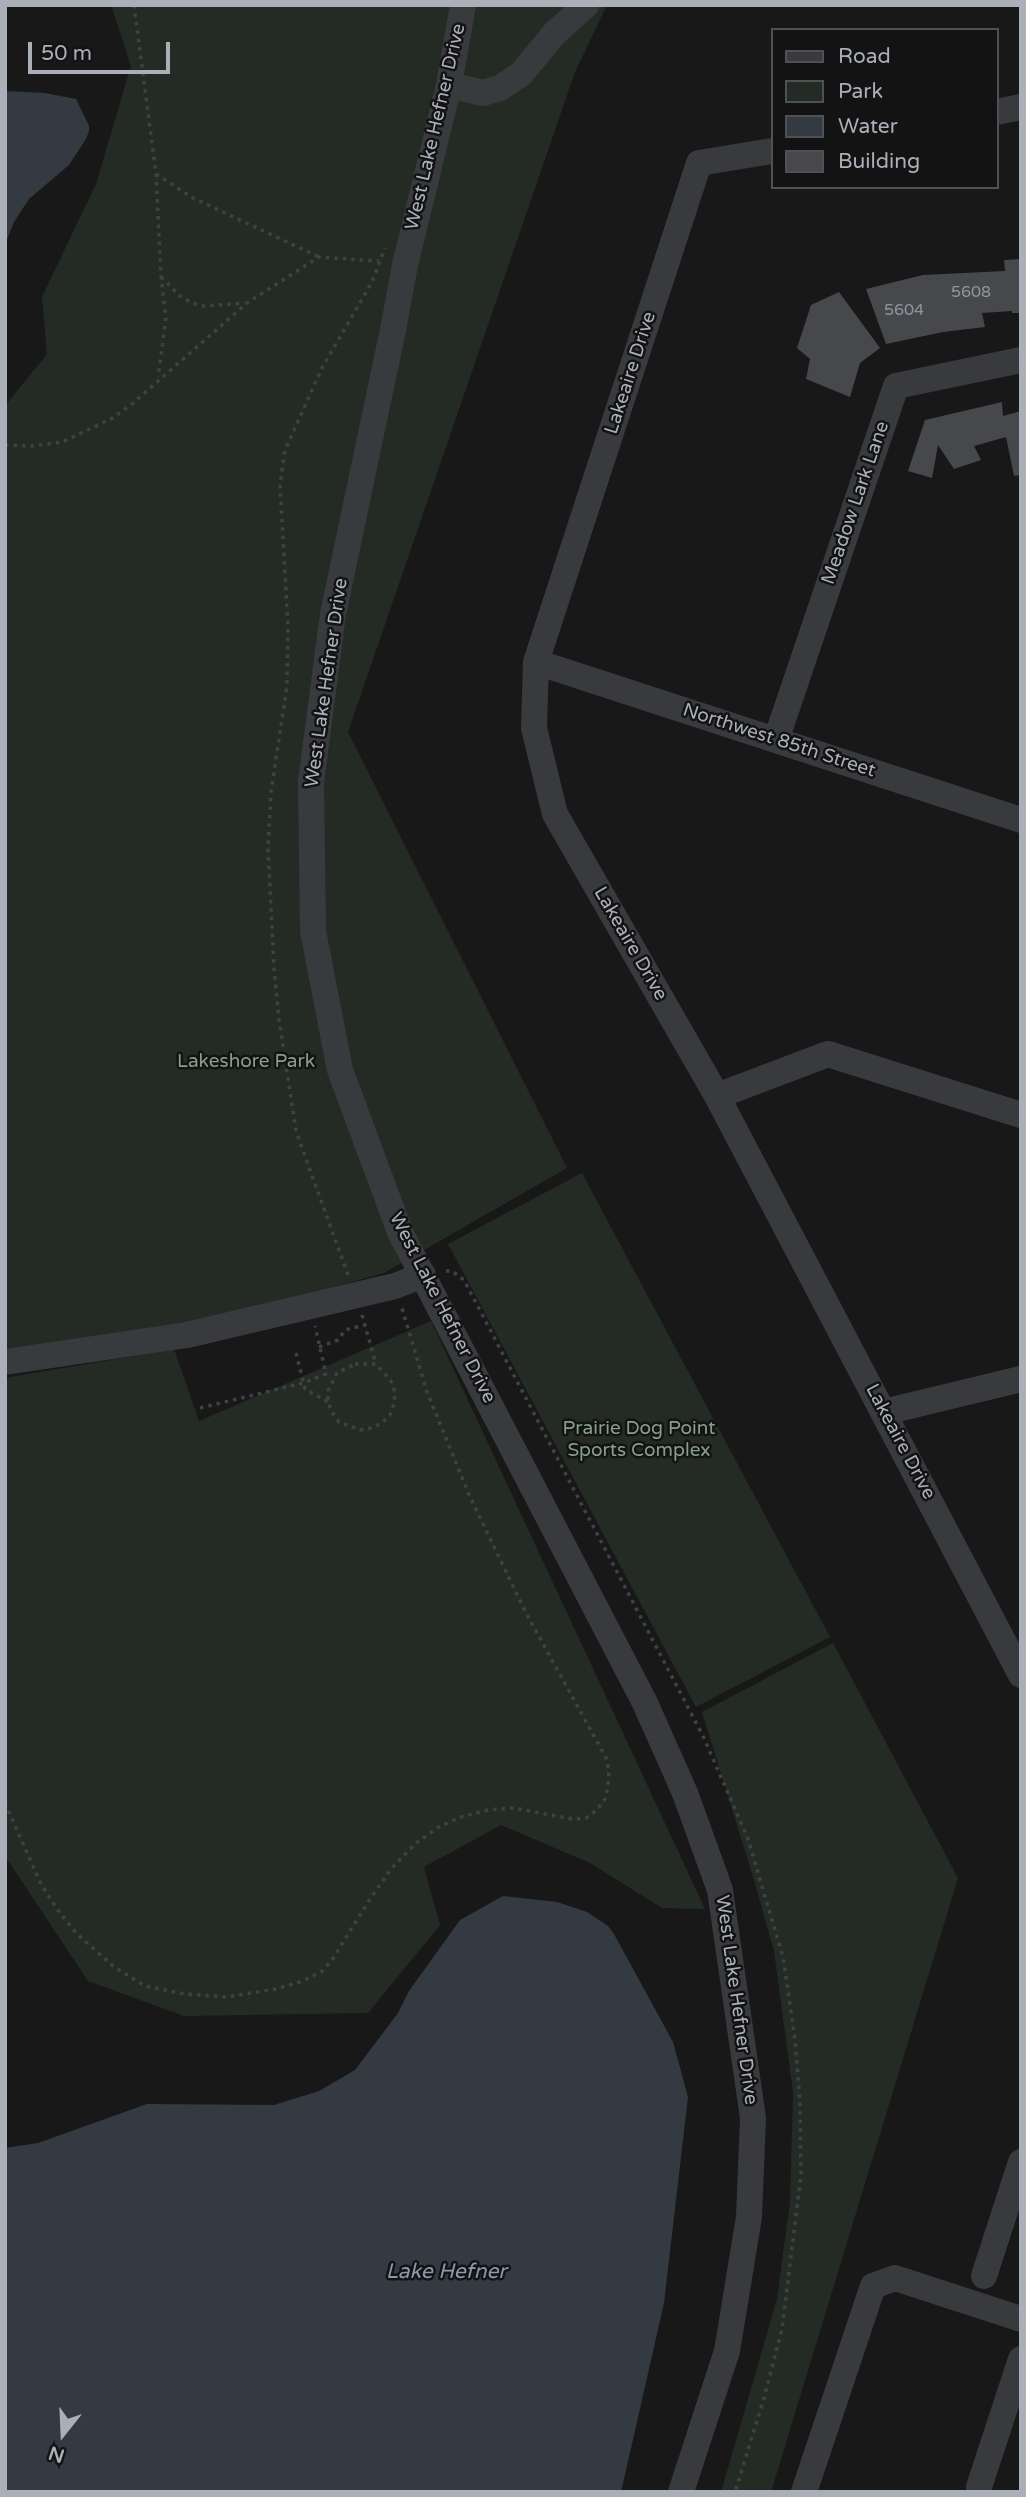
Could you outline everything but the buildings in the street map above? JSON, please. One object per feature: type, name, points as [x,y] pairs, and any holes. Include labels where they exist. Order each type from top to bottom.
[{"type":"street","name":"West Lake Hefner Drive","points":[[463,5],[449,85],[405,265],[333,614],[311,782],[313,931],[340,1070],[400,1232],[645,1703],[685,1793],[720,1890],[753,2118],[749,2217],[727,2351],[681,2492]]},
{"type":"street","points":[[449,85],[483,93],[500,88],[521,74],[554,34],[586,5]]},
{"type":"street","points":[[998,111],[1021,107]]},
{"type":"street","name":"Lakeaire Drive","points":[[771,151],[699,163],[536,662],[534,728],[555,814],[717,1096],[1021,1675]]},
{"type":"street","name":"Meadow Lark Lane","points":[[776,740],[895,386],[1021,360]]},
{"type":"street","name":"Northwest 85th Street","points":[[536,662],[1019,815]]},
{"type":"street","points":[[717,1096],[828,1054],[1021,1115]]},
{"type":"street","points":[[5,1363],[187,1335],[355,1293],[396,1286],[423,1275]]},
{"type":"street","points":[[884,1412],[1021,1379]]},
{"type":"street","points":[[984,2276],[1021,2162]]},
{"type":"street","points":[[804,2492],[873,2286],[895,2278],[1021,2319]]},
{"type":"street","points":[[979,2487],[1021,2359]]},
{"type":"path","points":[[134,5],[156,174],[166,318],[157,380]]},
{"type":"path","points":[[156,174],[193,198],[319,257],[379,261]]},
{"type":"path","points":[[5,445],[32,446],[62,442],[111,419],[132,404],[247,303],[319,257]]},
{"type":"path","points":[[161,276],[180,296],[192,303],[204,306],[247,303]]},
{"type":"path","points":[[5,1803],[40,1882],[57,1909],[77,1934],[113,1966],[145,1986],[185,1994],[226,1997],[276,1989],[321,1972],[332,1960],[391,1869],[416,1843],[439,1827],[461,1817],[488,1810],[514,1808],[572,1819],[586,1818],[597,1810],[605,1799],[608,1787],[606,1758],[525,1611],[470,1497],[427,1392],[396,1286]]},
{"type":"path","points":[[355,1293],[376,1364],[391,1381],[395,1392],[390,1415],[382,1423],[360,1430],[349,1428],[339,1422],[332,1412],[328,1391],[337,1373],[355,1364],[376,1364]]},
{"type":"path","points":[[200,1408],[303,1383],[326,1374],[315,1322]]},
{"type":"path","points":[[319,1347],[338,1340],[345,1330],[365,1325]]},
{"type":"path","points":[[296,1353],[304,1389],[328,1402]]},
{"type":"green space","name":"Lakeshore Park","points":[[111,5],[607,5],[575,72],[348,732],[567,1168],[384,1273],[141,1341],[5,1371],[5,402],[8,402],[47,354],[42,297],[96,184],[131,66]]},
{"type":"green space","name":"Prairie Dog Point Sports Complex","points":[[582,1173],[830,1637],[696,1707],[448,1244]]},
{"type":"green space","points":[[431,1321],[705,1909],[662,1908],[590,1863],[501,1825],[424,1867],[440,1925],[368,2013],[184,2016],[88,1981],[5,1856],[5,1378],[174,1349],[199,1421]]},
{"type":"green space","points":[[833,1643],[958,1878],[771,2492],[721,2492],[777,2299],[790,2202],[793,2092],[774,1951],[702,1712]]},
{"type":"water","points":[[5,91],[45,93],[76,99],[89,131],[69,165],[29,199],[14,222],[5,245]]},
{"type":"water","name":"Lake Hefner","points":[[503,1896],[557,1902],[587,1912],[608,1926],[673,2042],[688,2097],[664,2303],[621,2492],[5,2492],[5,2148],[38,2143],[147,2104],[274,2105],[319,2091],[355,2070],[398,2013],[409,1991],[460,1920]]}]
